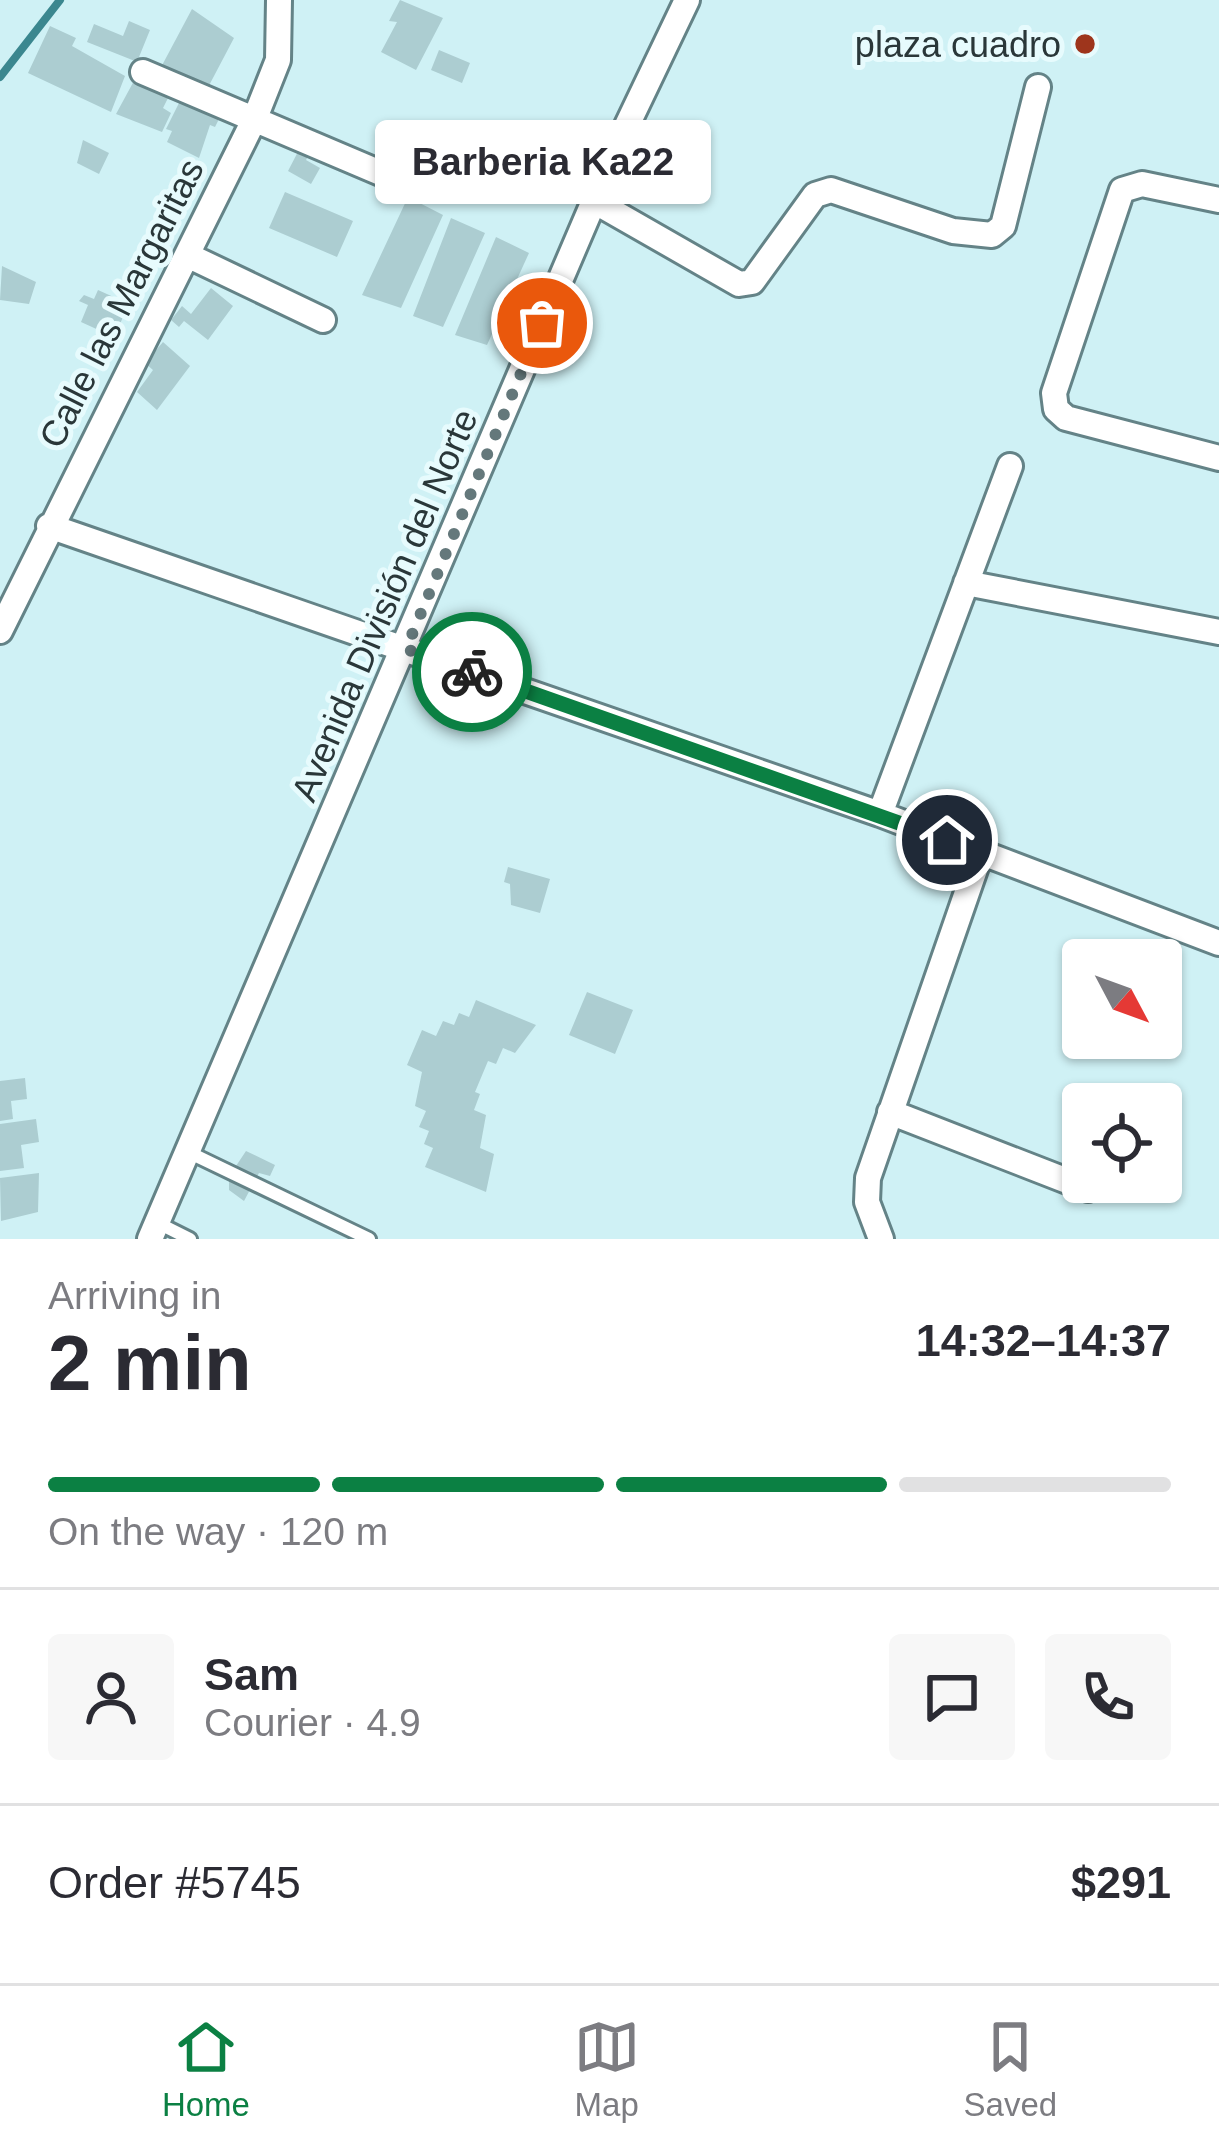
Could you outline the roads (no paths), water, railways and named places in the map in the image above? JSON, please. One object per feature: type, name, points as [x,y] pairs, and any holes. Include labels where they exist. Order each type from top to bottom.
[{"type":"street","name":"Calle las Margaritas","points":[[0,631],[255,118],[278,60],[279,0]]},
{"type":"street","name":"Avenida División del Norte","points":[[154,1231],[594,201],[687,0]]},
{"type":"street","points":[[143,72],[390,177]]},
{"type":"street","points":[[594,201],[739,284],[752,282],[815,195],[831,190],[952,231],[992,235],[1003,226],[1038,87]]},
{"type":"street","points":[[1219,200],[1142,184],[1122,190],[1054,393],[1056,409],[1066,418],[1219,458]]},
{"type":"street","points":[[187,255],[323,320]]},
{"type":"street","points":[[880,814],[1010,466]]},
{"type":"street","points":[[50,526],[880,814],[1219,943]]},
{"type":"street","points":[[966,584],[1219,632]]},
{"type":"street","points":[[881,1239],[868,1202],[868,1178],[981,853]]},
{"type":"street","points":[[890,1112],[1062,1179]]},
{"type":"lane","points":[[185,1150],[369,1239]]},
{"type":"lane","points":[[154,1231],[190,1239]]},
{"type":"waterway","points":[[0,77],[60,0]]},
{"type":"place","name":"plaza cuadro","points":[[1085,44]]},
{"type":"place","name":"Barberia Ka22","points":[[542,323]]}]
